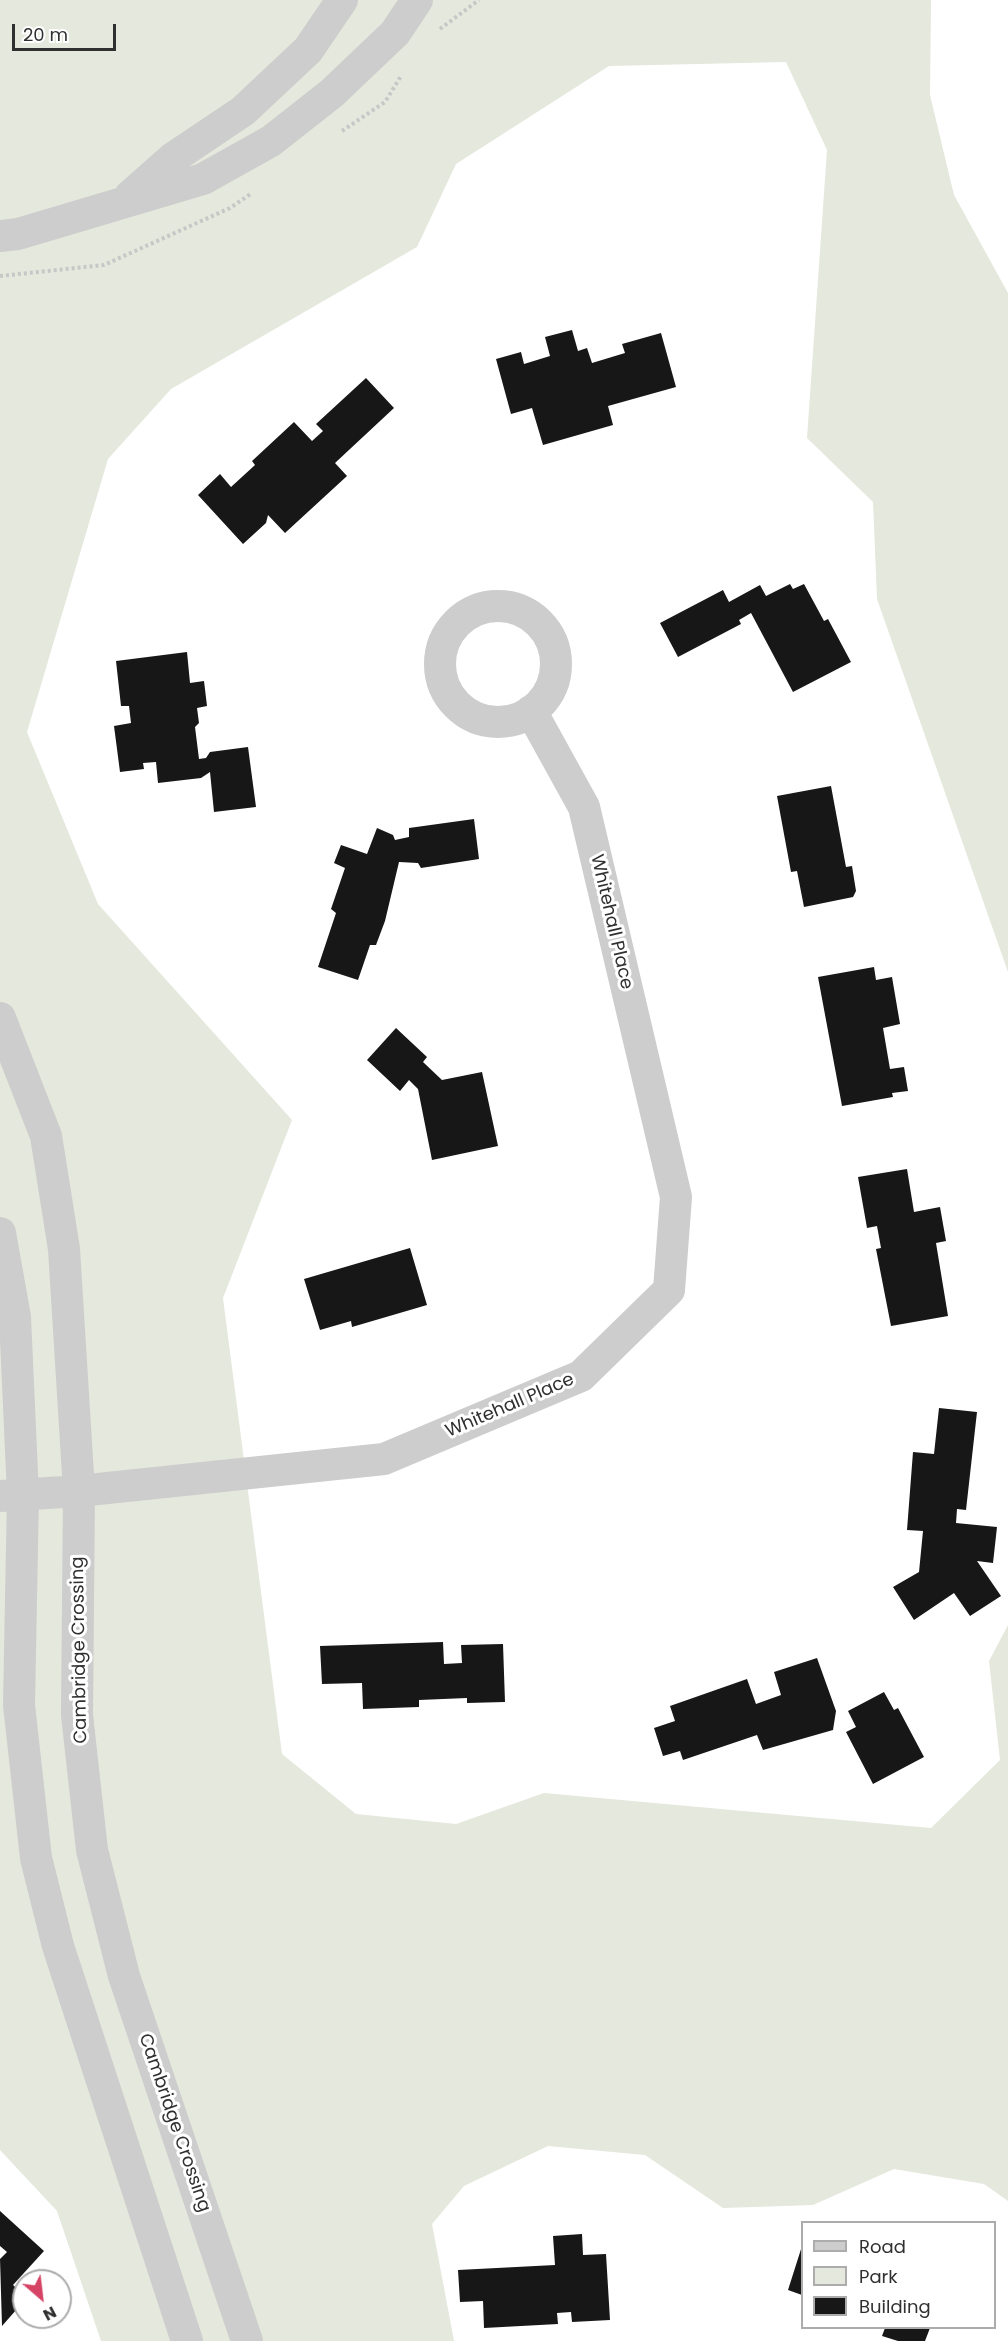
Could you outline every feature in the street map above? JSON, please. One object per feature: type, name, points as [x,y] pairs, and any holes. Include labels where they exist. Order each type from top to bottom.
[{"type":"street","points":[[123,202],[173,158],[243,111],[308,50],[342,0]]},
{"type":"street","points":[[0,236],[18,234],[203,179],[271,141],[332,93],[364,63],[395,33],[417,0]]},
{"type":"street","name":"Whitehall Place","points":[[11,1495],[79,1491],[384,1459],[581,1376],[669,1290],[676,1197],[584,807],[531,711]]},
{"type":"street","name":"Cambridge Crossing","points":[[0,1018],[46,1136],[64,1249],[79,1491],[76,1715],[92,1850],[124,1976],[246,2341]]},
{"type":"street","points":[[0,1233],[15,1317],[11,1495],[19,1705],[36,1858],[58,1946],[187,2341]]},
{"type":"green space","points":[[0,0],[931,0],[930,95],[954,195],[1008,293],[1008,972],[877,599],[873,502],[807,438],[827,150],[786,62],[609,66],[456,164],[417,247],[171,389],[108,459],[27,732],[98,904],[292,1120],[223,1298],[282,1754],[356,1814],[456,1824],[544,1793],[931,1828],[1000,1760],[989,1661],[1008,1625],[1008,2201],[984,2184],[894,2169],[813,2205],[723,2208],[645,2155],[548,2146],[464,2186],[432,2224],[454,2341],[101,2341],[57,2211],[0,2150]]},
{"type":"building","points":[[572,330],[578,351],[587,348],[592,363],[625,353],[622,344],[661,333],[676,387],[608,406],[613,425],[543,445],[532,408],[511,414],[496,359],[521,352],[524,364],[550,356],[545,337]]},
{"type":"building","points":[[366,378],[394,408],[335,463],[347,476],[285,533],[268,515],[266,523],[243,544],[198,495],[220,474],[231,487],[255,465],[252,461],[294,422],[312,441],[323,431],[316,424]]},
{"type":"building","points":[[790,584],[793,589],[804,584],[824,621],[828,619],[851,662],[793,692],[751,613],[739,620],[741,624],[678,657],[660,623],[723,590],[729,602],[760,585],[766,596]]},
{"type":"building","points":[[187,652],[190,683],[204,681],[207,706],[197,708],[199,723],[195,727],[199,759],[206,758],[210,752],[248,747],[256,807],[214,812],[210,772],[201,778],[158,783],[156,762],[143,763],[144,769],[120,772],[114,726],[131,723],[129,706],[121,706],[116,661]]},
{"type":"building","points":[[831,786],[846,867],[852,866],[856,891],[853,897],[804,907],[797,871],[791,872],[777,796]]},
{"type":"building","points":[[474,819],[479,859],[421,868],[418,863],[399,862],[385,921],[376,945],[370,945],[358,980],[318,967],[336,913],[331,909],[345,868],[334,863],[341,845],[367,854],[377,828],[393,835],[395,840],[409,837],[409,828]]},
{"type":"building","points":[[874,967],[876,980],[892,977],[900,1024],[883,1028],[890,1069],[904,1067],[908,1091],[892,1093],[893,1097],[842,1106],[818,977]]},
{"type":"building","points":[[396,1028],[427,1057],[423,1062],[442,1080],[482,1072],[498,1146],[432,1160],[418,1089],[409,1080],[400,1091],[367,1060]]},
{"type":"building","points":[[907,1169],[914,1212],[940,1207],[946,1241],[936,1243],[948,1316],[891,1326],[876,1249],[881,1248],[877,1226],[867,1228],[858,1177]]},
{"type":"building","points":[[410,1248],[427,1305],[352,1327],[351,1321],[320,1330],[304,1279]]},
{"type":"building","points":[[939,1408],[977,1412],[966,1510],[957,1509],[956,1523],[997,1527],[993,1563],[977,1561],[1001,1596],[970,1616],[954,1593],[914,1620],[893,1587],[919,1572],[923,1531],[907,1530],[913,1452],[934,1454]]},
{"type":"building","points":[[443,1642],[444,1664],[462,1663],[461,1645],[503,1644],[505,1702],[467,1703],[467,1698],[419,1700],[419,1707],[363,1709],[362,1683],[322,1684],[320,1646]]},
{"type":"building","points":[[817,1658],[836,1711],[833,1730],[763,1750],[757,1735],[683,1760],[680,1751],[663,1756],[654,1728],[675,1721],[670,1706],[747,1679],[756,1704],[781,1695],[774,1672]]},
{"type":"building","points":[[884,1692],[894,1710],[898,1708],[924,1757],[873,1784],[846,1732],[856,1727],[848,1711]]},
{"type":"building","points":[[0,2211],[44,2251],[28,2269],[12,2269],[12,2315],[2,2326],[0,2259],[7,2252],[0,2246]]},
{"type":"building","points":[[582,2234],[583,2255],[606,2254],[610,2320],[572,2322],[571,2312],[557,2313],[558,2324],[484,2328],[483,2301],[460,2302],[458,2270],[555,2265],[553,2236]]},
{"type":"building","points":[[801,2249],[801,2295],[788,2290]]},
{"type":"building","points":[[885,2329],[930,2329],[925,2341],[898,2341],[882,2336]]}]
